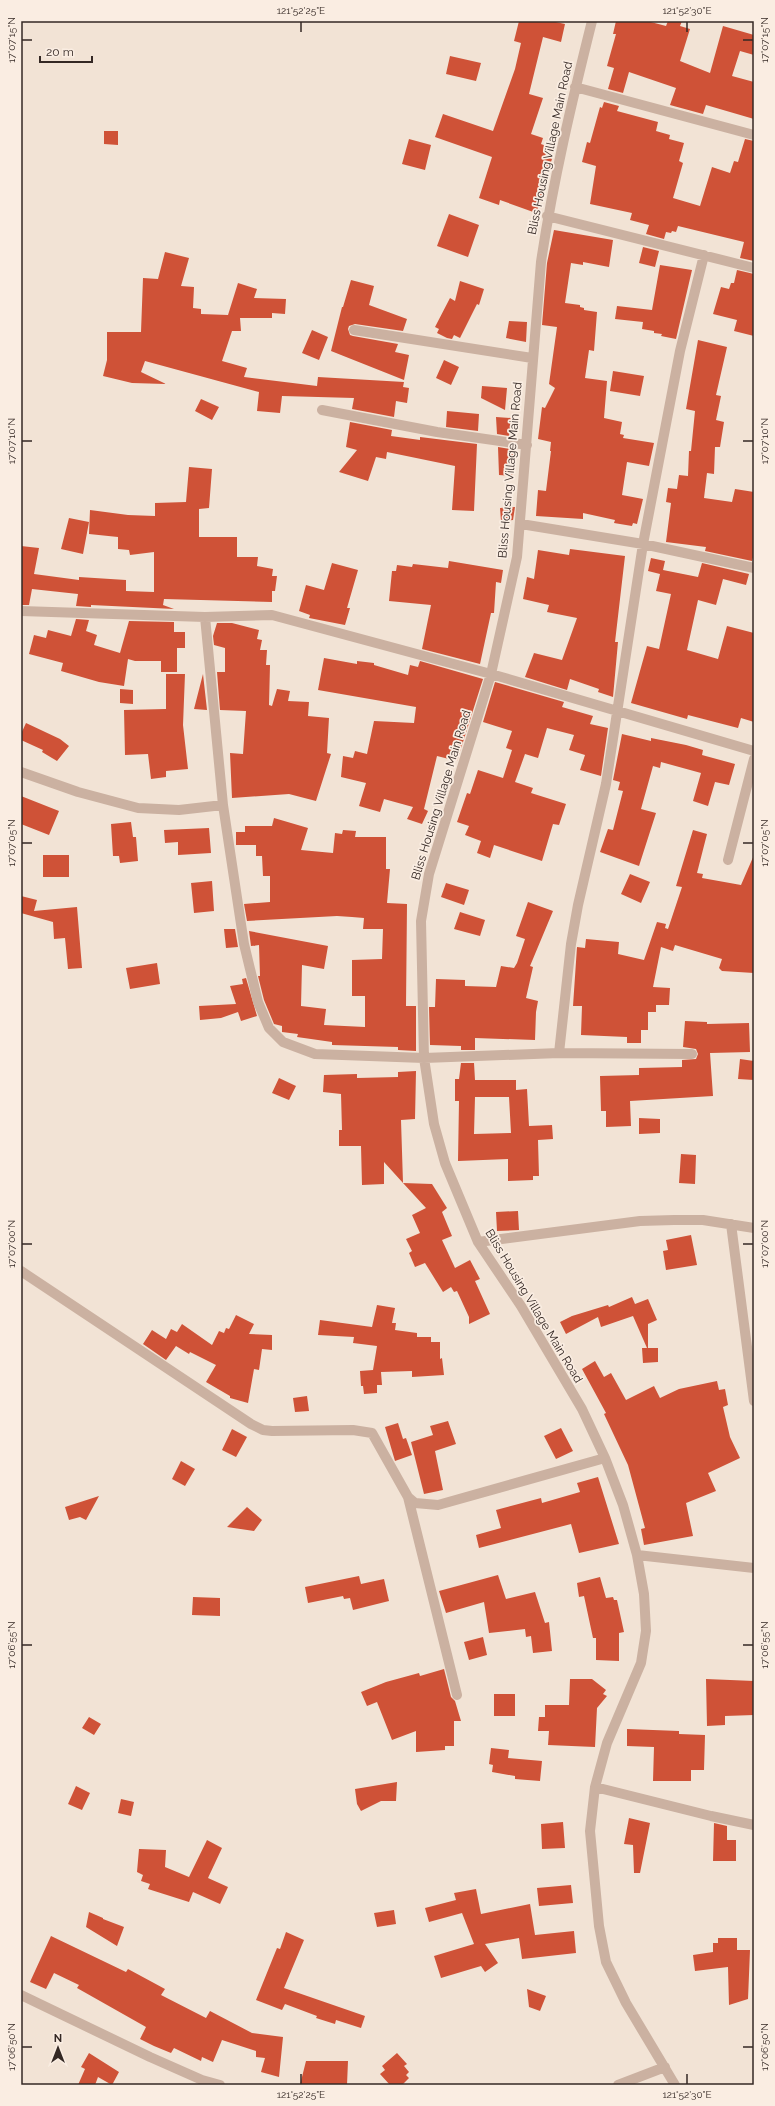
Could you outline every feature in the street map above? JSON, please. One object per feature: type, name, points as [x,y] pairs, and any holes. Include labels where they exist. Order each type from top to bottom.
[{"type":"street","name":"Bliss Housing Village Main Road","points":[[592,21],[575,88],[548,216],[541,262],[532,358],[521,524],[517,557],[491,674],[429,874],[421,921],[424,1058],[434,1124],[445,1163],[478,1242],[521,1306],[582,1409],[605,1458],[623,1505],[637,1555],[644,1594],[646,1631],[641,1663],[607,1743],[595,1787],[590,1831],[600,1926],[606,1962],[626,2003],[675,2085]]},
{"type":"street","points":[[575,88],[754,135]]},
{"type":"street","points":[[548,216],[754,268]]},
{"type":"street","points":[[559,1053],[571,944],[578,905],[606,784],[643,544],[680,351],[704,255]]},
{"type":"street","points":[[354,330],[532,358]]},
{"type":"street","points":[[322,410],[437,432],[527,445]]},
{"type":"street","points":[[521,524],[643,544],[754,568]]},
{"type":"street","points":[[21,611],[205,617],[272,615],[491,674],[754,751]]},
{"type":"street","points":[[205,617],[223,805],[244,944],[258,1002],[269,1028],[283,1042],[315,1054],[424,1058],[559,1053],[692,1054]]},
{"type":"street","points":[[728,860],[754,759]]},
{"type":"street","points":[[21,772],[78,792],[138,808],[179,810],[223,805]]},
{"type":"street","points":[[478,1242],[640,1221],[703,1220],[754,1228]]},
{"type":"street","points":[[731,1224],[754,1401]]},
{"type":"street","points":[[21,1271],[251,1424],[263,1430],[353,1430],[372,1433],[408,1497],[457,1695]]},
{"type":"street","points":[[408,1497],[415,1503],[438,1504],[605,1458]]},
{"type":"street","points":[[637,1555],[754,1568]]},
{"type":"street","points":[[595,1787],[754,1825]]},
{"type":"street","points":[[21,1995],[201,2082],[220,2085]]},
{"type":"street","points":[[618,2085],[665,2067]]},
{"type":"building","points":[[519,21],[551,21],[565,24],[561,42],[543,37],[529,94],[543,98],[531,134],[543,138],[541,144],[549,147],[545,156],[552,159],[544,183],[547,183],[536,213],[500,200],[499,205],[479,198],[492,157],[435,137],[443,114],[493,131],[515,69],[521,43],[514,41]]},
{"type":"building","points":[[616,21],[647,21],[666,26],[668,21],[682,21],[680,26],[690,29],[680,61],[710,73],[723,26],[754,35],[754,55],[740,51],[732,76],[754,82],[754,119],[706,105],[703,114],[670,105],[676,88],[629,72],[623,93],[608,89],[614,68],[607,66],[616,34],[613,34]]},
{"type":"building","points":[[450,56],[481,63],[476,81],[446,74]]},
{"type":"building","points":[[604,102],[619,106],[617,111],[658,122],[656,131],[670,135],[669,139],[684,143],[679,161],[683,163],[673,198],[700,206],[712,167],[730,173],[734,161],[738,162],[745,139],[754,141],[754,261],[740,258],[744,242],[678,226],[676,232],[666,232],[664,239],[646,234],[649,225],[630,220],[632,213],[590,204],[596,166],[582,162],[587,142],[590,143],[600,107],[602,108]]},
{"type":"building","points":[[104,131],[118,131],[118,145],[104,144]]},
{"type":"building","points":[[409,139],[431,145],[425,170],[402,164]]},
{"type":"building","points":[[449,214],[479,225],[468,257],[437,246]]},
{"type":"building","points":[[554,230],[613,240],[609,267],[583,262],[583,265],[571,263],[565,303],[580,305],[580,307],[584,308],[584,310],[597,312],[594,351],[589,350],[585,378],[607,381],[604,418],[622,422],[620,434],[624,435],[623,438],[654,443],[649,466],[627,462],[622,495],[643,499],[637,524],[633,523],[632,526],[614,523],[615,520],[583,513],[583,519],[536,516],[538,490],[546,491],[551,451],[551,442],[538,439],[542,407],[545,408],[555,388],[549,384],[557,327],[542,325],[547,263]]},
{"type":"building","points":[[643,247],[659,251],[655,267],[639,263]]},
{"type":"building","points":[[165,252],[189,258],[181,286],[194,287],[193,308],[201,309],[201,314],[228,315],[238,283],[257,289],[254,298],[286,299],[285,314],[272,313],[272,318],[240,318],[241,331],[232,331],[222,361],[247,368],[244,377],[317,386],[318,377],[404,382],[403,387],[409,388],[407,403],[396,401],[394,417],[352,409],[354,398],[282,396],[280,413],[257,411],[259,392],[145,361],[141,372],[166,384],[132,383],[103,376],[107,360],[107,332],[141,332],[143,278],[158,279]]},
{"type":"building","points":[[660,265],[692,270],[676,339],[661,336],[662,334],[654,333],[654,331],[642,329],[643,322],[615,319],[617,306],[652,310]]},
{"type":"building","points":[[737,270],[754,274],[754,336],[734,331],[737,320],[713,314],[721,287],[729,289],[731,283],[734,283]]},
{"type":"building","points":[[351,280],[374,286],[369,305],[407,319],[403,331],[355,324],[349,326],[348,329],[350,335],[353,336],[398,344],[395,352],[409,355],[404,380],[331,351],[342,307]]},
{"type":"building","points":[[460,281],[484,289],[479,305],[477,304],[460,338],[454,335],[452,339],[437,333],[439,329],[435,327],[450,298],[455,301]]},
{"type":"building","points":[[509,321],[527,322],[526,342],[506,338]]},
{"type":"building","points":[[312,330],[328,337],[319,360],[302,353]]},
{"type":"building","points":[[698,340],[727,347],[716,395],[721,396],[716,420],[724,422],[720,447],[715,447],[714,474],[707,473],[704,498],[732,502],[735,489],[754,492],[754,554],[752,561],[705,551],[706,547],[666,542],[671,503],[666,502],[668,488],[677,489],[679,475],[688,476],[689,451],[691,451],[695,411],[686,409]]},
{"type":"building","points":[[444,360],[459,367],[451,385],[436,378]]},
{"type":"building","points":[[613,371],[644,376],[640,396],[610,391]]},
{"type":"building","points":[[482,386],[507,388],[505,410],[481,398]]},
{"type":"building","points":[[201,399],[219,407],[212,420],[195,411]]},
{"type":"building","points":[[447,411],[479,414],[478,431],[446,427]]},
{"type":"building","points":[[496,417],[511,418],[509,436],[497,434]]},
{"type":"building","points":[[350,422],[392,430],[391,436],[420,440],[420,437],[477,444],[474,511],[452,510],[455,466],[387,452],[386,459],[376,457],[368,481],[339,472],[357,450],[346,447]]},
{"type":"building","points":[[498,447],[515,450],[512,476],[499,475]]},
{"type":"building","points":[[189,467],[212,469],[209,508],[199,509],[199,537],[237,537],[237,557],[258,557],[257,566],[273,569],[272,576],[277,576],[275,591],[272,591],[272,602],[164,599],[163,605],[174,609],[91,605],[91,607],[76,606],[78,594],[32,589],[29,605],[21,605],[21,546],[39,548],[34,574],[79,580],[79,577],[126,580],[126,591],[154,592],[154,552],[130,555],[129,550],[118,549],[118,537],[89,534],[90,510],[128,515],[155,516],[155,503],[186,502]]},
{"type":"building","points":[[515,507],[513,520],[501,521],[500,508]]},
{"type":"building","points":[[69,518],[89,522],[83,554],[61,549]]},
{"type":"building","points":[[570,549],[625,556],[615,642],[618,642],[613,697],[598,692],[599,689],[570,679],[567,690],[525,677],[534,653],[562,660],[577,618],[547,612],[549,605],[523,599],[527,577],[534,579],[538,550],[569,555]]},
{"type":"building","points":[[651,558],[665,561],[663,570],[698,577],[702,563],[749,574],[746,585],[723,579],[716,605],[698,600],[687,650],[718,659],[727,626],[754,633],[754,722],[741,718],[738,728],[688,715],[687,719],[631,703],[647,646],[659,649],[671,594],[656,591],[660,574],[648,571]]},
{"type":"building","points":[[449,561],[503,570],[501,583],[496,582],[494,613],[491,613],[480,664],[422,649],[431,605],[389,601],[392,571],[396,571],[397,565],[412,567],[413,564],[448,568]]},
{"type":"building","points":[[332,563],[358,570],[347,608],[350,608],[345,625],[309,618],[310,615],[299,611],[306,585],[324,590]]},
{"type":"building","points":[[76,619],[89,620],[86,631],[97,635],[94,645],[120,653],[129,621],[174,622],[174,632],[185,632],[185,648],[177,648],[177,672],[161,672],[161,661],[135,661],[128,659],[124,686],[99,682],[61,671],[63,663],[29,654],[34,635],[46,638],[48,630],[71,636]]},
{"type":"building","points":[[217,623],[232,623],[259,630],[257,639],[262,640],[260,650],[267,650],[266,665],[270,665],[269,705],[272,706],[277,689],[290,691],[288,701],[309,702],[308,716],[329,718],[327,753],[331,754],[316,801],[289,794],[232,798],[230,753],[243,754],[246,711],[220,710],[217,672],[225,672],[225,648],[214,645],[213,636]]},
{"type":"building","points":[[324,658],[357,664],[357,661],[374,663],[374,665],[408,675],[410,665],[418,667],[420,661],[483,679],[457,761],[437,756],[424,809],[428,811],[422,824],[407,819],[413,807],[384,799],[380,812],[359,806],[366,783],[341,777],[343,756],[353,758],[355,751],[367,754],[374,721],[414,723],[416,707],[318,690]]},
{"type":"building","points":[[166,674],[185,674],[183,725],[188,769],[166,771],[166,777],[151,779],[148,754],[125,755],[124,710],[166,709]]},
{"type":"building","points":[[203,674],[207,710],[194,709]]},
{"type":"building","points":[[495,682],[564,702],[562,707],[593,716],[590,724],[608,728],[601,776],[580,770],[585,755],[569,750],[574,735],[547,728],[538,758],[525,754],[515,782],[533,788],[531,793],[566,804],[559,825],[553,824],[542,861],[494,845],[490,858],[477,853],[481,841],[465,835],[469,826],[457,822],[467,793],[470,794],[478,770],[503,778],[512,750],[506,748],[512,731],[483,722]]},
{"type":"building","points":[[120,689],[133,690],[133,704],[120,703]]},
{"type":"building","points":[[26,723],[60,739],[69,746],[57,761],[42,752],[43,750],[21,740],[21,734]]},
{"type":"building","points":[[622,734],[651,741],[651,738],[686,745],[703,750],[702,755],[735,764],[729,785],[715,782],[708,806],[693,801],[701,773],[661,762],[660,768],[653,766],[641,809],[656,813],[639,866],[600,852],[608,829],[613,830],[623,791],[618,790],[620,782],[613,780]]},
{"type":"building","points":[[21,796],[59,811],[49,835],[21,824]]},
{"type":"building","points":[[274,818],[308,828],[301,850],[333,853],[335,833],[342,834],[343,830],[356,831],[355,837],[386,837],[386,869],[390,869],[387,903],[407,904],[406,1006],[416,1006],[416,1051],[398,1050],[398,1047],[332,1045],[332,1042],[297,1037],[298,1034],[282,1032],[282,1026],[274,1024],[264,1000],[258,976],[260,976],[259,945],[251,946],[249,931],[328,946],[324,969],[302,965],[301,1006],[326,1009],[324,1025],[365,1027],[365,996],[352,996],[352,960],[382,959],[383,929],[363,929],[364,918],[337,916],[247,921],[244,904],[270,902],[270,876],[263,876],[262,856],[256,856],[256,845],[236,845],[236,832],[245,832],[245,826],[272,826]]},
{"type":"building","points":[[131,822],[133,837],[136,837],[138,861],[120,863],[119,856],[113,856],[111,824]]},
{"type":"building","points":[[209,828],[211,853],[178,855],[178,842],[165,843],[164,830]]},
{"type":"building","points":[[693,830],[707,834],[697,873],[703,874],[702,878],[741,885],[754,855],[754,973],[722,971],[719,968],[722,959],[675,945],[673,951],[661,947],[653,987],[670,988],[669,1005],[656,1005],[656,1012],[648,1012],[648,1030],[641,1030],[641,1043],[627,1043],[627,1037],[581,1035],[582,1006],[573,1006],[577,947],[585,948],[586,939],[619,942],[618,954],[644,960],[657,922],[666,924],[665,928],[668,929],[682,887],[676,886]]},
{"type":"building","points":[[43,855],[69,855],[69,877],[43,877]]},
{"type":"building","points":[[630,874],[650,882],[641,903],[621,894]]},
{"type":"building","points":[[212,881],[214,911],[194,913],[191,883]]},
{"type":"building","points":[[446,883],[469,890],[464,905],[441,897]]},
{"type":"building","points":[[21,896],[37,900],[34,911],[77,907],[82,968],[68,969],[65,938],[54,939],[53,922],[21,913]]},
{"type":"building","points":[[528,902],[553,911],[530,966],[533,967],[526,998],[538,1001],[535,1040],[475,1038],[475,1050],[461,1050],[461,1046],[430,1045],[429,1007],[435,1007],[436,979],[465,980],[465,986],[496,987],[501,966],[514,968],[517,963],[525,939],[516,936]]},
{"type":"building","points":[[460,912],[485,920],[480,936],[454,929]]},
{"type":"building","points":[[224,929],[235,929],[238,947],[226,948]]},
{"type":"building","points":[[157,963],[160,984],[130,989],[126,968]]},
{"type":"building","points":[[246,978],[257,1016],[241,1021],[238,1012],[221,1018],[200,1020],[199,1006],[236,1004],[230,986],[243,984],[242,979]]},
{"type":"building","points":[[685,1021],[707,1022],[707,1024],[749,1023],[750,1052],[710,1053],[713,1096],[630,1101],[631,1126],[606,1127],[606,1111],[601,1111],[600,1076],[639,1075],[639,1068],[682,1067],[682,1060],[696,1059],[698,1054],[696,1049],[683,1047]]},
{"type":"building","points":[[740,1059],[754,1061],[754,1080],[738,1079]]},
{"type":"building","points":[[461,1063],[474,1063],[475,1080],[516,1080],[516,1090],[527,1089],[529,1126],[552,1125],[553,1139],[538,1140],[539,1176],[533,1176],[533,1180],[508,1181],[508,1159],[458,1161],[459,1101],[455,1101],[455,1079],[459,1079]],"holes":[[[475,1097],[509,1097],[511,1133],[474,1134]]]},
{"type":"building","points":[[416,1071],[415,1119],[401,1120],[403,1183],[384,1162],[384,1184],[362,1185],[361,1146],[339,1146],[339,1130],[342,1130],[341,1094],[323,1092],[324,1075],[357,1074],[357,1078],[398,1077],[398,1072]]},
{"type":"building","points":[[279,1078],[296,1086],[289,1100],[272,1093]]},
{"type":"building","points":[[639,1118],[660,1119],[660,1133],[639,1134]]},
{"type":"building","points":[[681,1154],[696,1155],[695,1184],[679,1183]]},
{"type":"building","points":[[403,1183],[432,1184],[447,1208],[442,1212],[452,1236],[442,1240],[455,1268],[470,1260],[480,1279],[475,1281],[490,1314],[469,1324],[469,1317],[457,1291],[454,1292],[451,1287],[443,1292],[425,1263],[415,1267],[409,1253],[412,1251],[406,1239],[420,1233],[412,1215],[426,1208]]},
{"type":"building","points":[[518,1211],[519,1230],[497,1231],[496,1212]]},
{"type":"building","points":[[691,1235],[697,1265],[666,1270],[663,1251],[668,1250],[666,1240]]},
{"type":"building","points":[[632,1297],[635,1304],[648,1299],[657,1320],[648,1324],[648,1348],[658,1348],[658,1362],[643,1363],[642,1348],[647,1348],[633,1316],[601,1327],[598,1317],[566,1334],[560,1322],[572,1316],[608,1305],[609,1307]]},
{"type":"building","points":[[377,1305],[395,1308],[392,1323],[396,1323],[395,1330],[417,1333],[417,1337],[431,1337],[431,1342],[440,1342],[440,1359],[442,1358],[444,1375],[412,1377],[412,1371],[381,1372],[382,1385],[377,1385],[377,1393],[364,1394],[363,1386],[361,1386],[360,1371],[373,1370],[377,1346],[353,1343],[354,1337],[318,1335],[320,1320],[372,1327]]},
{"type":"building","points":[[236,1315],[254,1324],[249,1334],[272,1335],[272,1350],[262,1349],[259,1370],[254,1369],[248,1403],[230,1398],[230,1396],[206,1382],[216,1365],[190,1352],[189,1354],[176,1346],[166,1360],[143,1344],[152,1330],[166,1339],[171,1329],[177,1332],[182,1324],[212,1345],[219,1331],[224,1333],[226,1328],[229,1329]]},
{"type":"building","points":[[595,1361],[604,1377],[611,1373],[626,1400],[654,1386],[660,1398],[679,1389],[717,1381],[719,1390],[725,1389],[728,1405],[723,1407],[730,1437],[740,1458],[708,1473],[716,1491],[686,1503],[693,1536],[644,1545],[641,1529],[645,1528],[628,1465],[604,1414],[606,1413],[582,1369]]},
{"type":"building","points":[[307,1396],[309,1411],[295,1412],[293,1398]]},
{"type":"building","points":[[448,1421],[456,1444],[435,1451],[443,1490],[424,1494],[411,1442],[433,1435],[430,1426]]},
{"type":"building","points":[[398,1423],[403,1439],[406,1438],[412,1455],[395,1461],[385,1427]]},
{"type":"building","points":[[561,1428],[573,1451],[556,1459],[544,1436]]},
{"type":"building","points":[[232,1429],[247,1437],[236,1457],[222,1450]]},
{"type":"building","points":[[181,1461],[195,1469],[185,1486],[172,1479]]},
{"type":"building","points":[[598,1477],[619,1544],[579,1553],[571,1524],[479,1548],[476,1535],[501,1528],[496,1510],[541,1498],[542,1503],[580,1492],[577,1483]]},
{"type":"building","points":[[99,1496],[86,1520],[80,1517],[69,1520],[65,1507]]},
{"type":"building","points":[[247,1507],[262,1520],[254,1531],[227,1527]]},
{"type":"building","points":[[498,1575],[506,1599],[535,1592],[545,1623],[549,1622],[552,1651],[533,1653],[531,1636],[526,1637],[525,1629],[489,1633],[484,1602],[446,1613],[439,1591]]},
{"type":"building","points":[[359,1576],[361,1584],[384,1579],[389,1601],[353,1610],[350,1598],[344,1599],[343,1596],[308,1603],[305,1587]]},
{"type":"building","points":[[600,1577],[606,1598],[613,1597],[614,1600],[617,1600],[624,1632],[619,1633],[619,1661],[596,1660],[596,1638],[593,1638],[584,1596],[579,1597],[577,1583]]},
{"type":"building","points":[[193,1597],[220,1598],[220,1616],[192,1615]]},
{"type":"building","points":[[483,1637],[487,1655],[469,1660],[464,1642]]},
{"type":"building","points":[[444,1669],[451,1697],[455,1701],[461,1721],[454,1721],[454,1746],[445,1746],[445,1750],[416,1752],[416,1731],[392,1740],[377,1702],[367,1706],[361,1692],[386,1682],[419,1673],[420,1676]]},
{"type":"building","points":[[570,1679],[592,1679],[606,1690],[603,1694],[607,1696],[597,1708],[595,1747],[548,1745],[549,1731],[538,1731],[539,1717],[545,1717],[545,1705],[569,1705]]},
{"type":"building","points":[[706,1679],[754,1681],[754,1715],[725,1716],[725,1725],[707,1726]]},
{"type":"building","points":[[494,1694],[515,1694],[515,1716],[494,1716]]},
{"type":"building","points":[[89,1717],[101,1724],[94,1735],[82,1728]]},
{"type":"building","points":[[627,1729],[679,1731],[679,1734],[705,1735],[704,1770],[691,1770],[691,1781],[653,1781],[654,1747],[627,1746]]},
{"type":"building","points":[[491,1748],[509,1750],[508,1758],[542,1761],[540,1781],[515,1779],[515,1776],[492,1772],[493,1765],[489,1764]]},
{"type":"building","points":[[397,1782],[396,1801],[381,1801],[361,1811],[357,1804],[355,1789]]},
{"type":"building","points":[[76,1786],[90,1793],[82,1810],[68,1804]]},
{"type":"building","points":[[121,1799],[134,1802],[131,1816],[118,1813]]},
{"type":"building","points":[[629,1818],[650,1823],[640,1873],[634,1873],[633,1845],[624,1844]]},
{"type":"building","points":[[563,1822],[565,1848],[542,1849],[541,1824]]},
{"type":"building","points":[[714,1823],[727,1826],[727,1840],[736,1840],[736,1861],[713,1861]]},
{"type":"building","points":[[207,1840],[222,1848],[208,1878],[228,1887],[220,1904],[193,1892],[189,1902],[148,1889],[150,1884],[141,1881],[143,1875],[137,1872],[139,1849],[166,1850],[165,1867],[189,1877]]},
{"type":"building","points":[[571,1885],[573,1903],[539,1906],[537,1888]]},
{"type":"building","points":[[476,1889],[481,1914],[530,1904],[535,1935],[574,1931],[576,1953],[522,1959],[519,1938],[485,1944],[498,1963],[485,1972],[481,1966],[441,1978],[434,1956],[474,1944],[462,1913],[429,1922],[425,1908],[456,1900],[454,1893]]},
{"type":"building","points":[[394,1910],[396,1924],[377,1927],[374,1913]]},
{"type":"building","points":[[89,1912],[124,1927],[117,1946],[86,1927]]},
{"type":"building","points":[[286,1932],[304,1940],[284,1988],[365,2016],[361,2028],[336,2020],[335,2024],[316,2018],[317,2016],[285,2004],[282,2010],[256,2000],[277,1948],[280,1949]]},
{"type":"building","points":[[51,1936],[126,1972],[128,1969],[165,1989],[161,1995],[206,2018],[210,2011],[252,2033],[283,2037],[279,2077],[261,2072],[265,2058],[256,2057],[256,2051],[222,2040],[213,2062],[202,2057],[201,2061],[174,2048],[171,2053],[154,2046],[140,2039],[146,2027],[77,1988],[79,1985],[54,1973],[46,1989],[30,1982]]},
{"type":"building","points":[[718,1938],[737,1938],[737,1950],[750,1950],[748,1999],[729,2005],[728,1967],[695,1971],[693,1955],[713,1952],[713,1943],[718,1943]]},
{"type":"building","points":[[527,1989],[546,1996],[540,2011],[529,2007]]},
{"type":"building","points":[[89,2053],[119,2072],[112,2085],[98,2077],[95,2085],[78,2085],[85,2069],[81,2067]]},
{"type":"building","points":[[397,2053],[407,2064],[404,2066],[409,2072],[406,2075],[409,2078],[402,2085],[390,2085],[380,2074],[385,2070],[382,2066]]},
{"type":"building","points":[[306,2061],[348,2061],[347,2085],[300,2085]]}]
